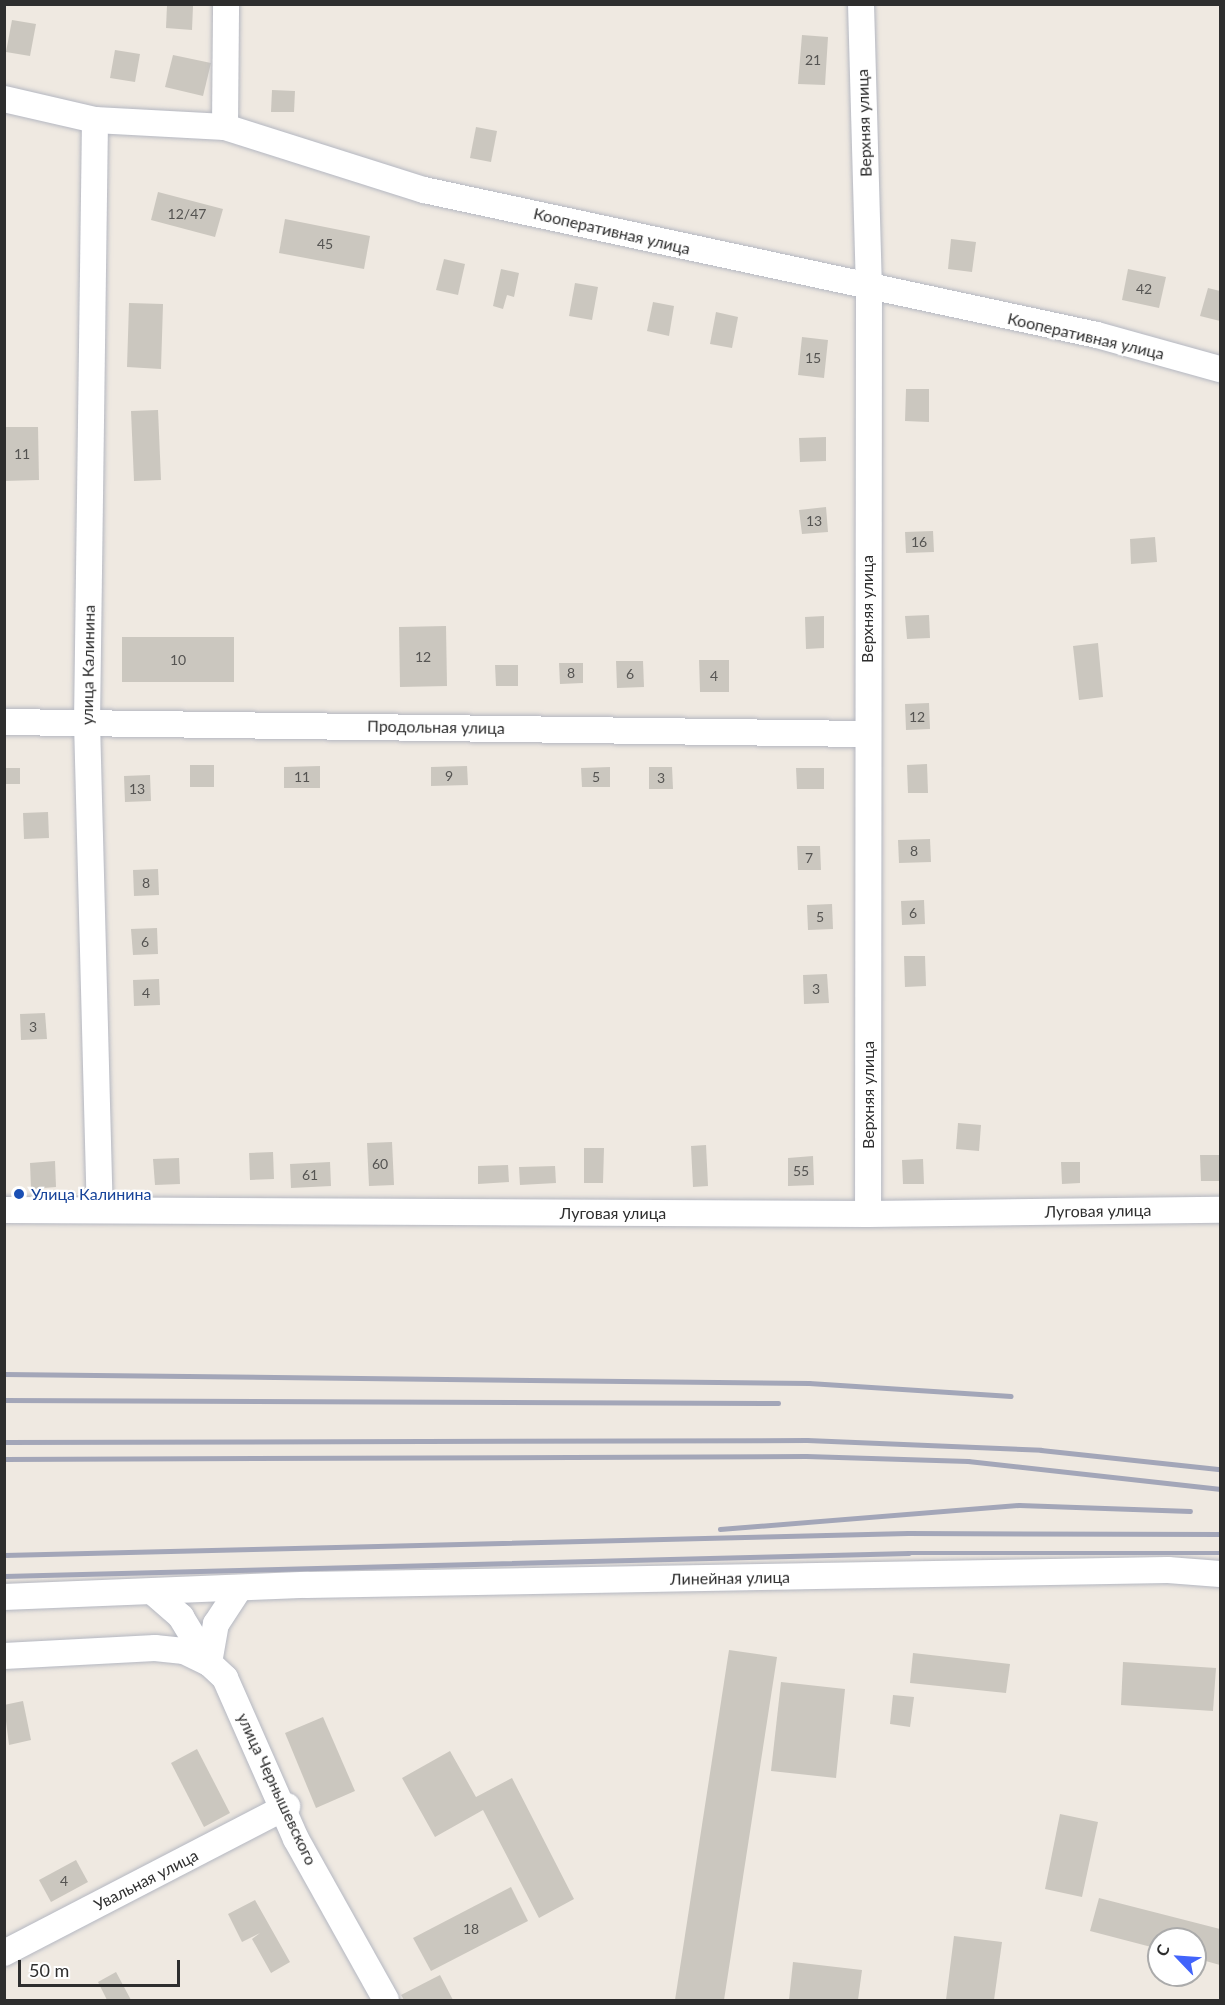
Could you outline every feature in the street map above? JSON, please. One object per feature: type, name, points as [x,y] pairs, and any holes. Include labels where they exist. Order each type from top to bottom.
[{"type":"street","points":[[225,127],[226,4]]},
{"type":"street","name":"Верхняя улица","points":[[861,4],[869,290],[868,1214]]},
{"type":"street","name":"Кооперативная улица","points":[[4,99],[95,120],[225,127],[423,190],[869,290],[1097,335],[1221,369]]},
{"type":"street","name":"улица Калинина","points":[[95,120],[87,722],[100,1210]]},
{"type":"street","name":"Продольная улица","points":[[4,722],[867,734]]},
{"type":"street","name":"Луговая улица","points":[[4,1210],[868,1214],[1221,1210]]},
{"type":"street","name":"Линейная улица","points":[[4,1597],[155,1594],[239,1589],[1156,1571],[1221,1574]]},
{"type":"street","points":[[209,1663],[216,1624],[239,1589]]},
{"type":"street","points":[[155,1594],[181,1617],[209,1663]]},
{"type":"street","name":"улица Чернышевского","points":[[4,1656],[155,1648],[184,1651],[209,1663],[225,1678],[287,1806],[296,1839],[386,2001]]},
{"type":"street","name":"Увальная улица","points":[[4,1953],[287,1806]]},
{"type":"building","points":[[167,5],[193,6],[192,30],[166,28]]},
{"type":"building","points":[[12,20],[36,24],[30,56],[6,52]]},
{"type":"building","points":[[802,35],[828,37],[825,85],[798,84]]},
{"type":"building","points":[[115,50],[140,54],[135,82],[110,78]]},
{"type":"building","points":[[173,55],[211,63],[203,96],[165,87]]},
{"type":"building","points":[[272,90],[295,91],[294,112],[271,112]]},
{"type":"building","points":[[476,127],[497,131],[491,162],[470,158]]},
{"type":"building","points":[[158,192],[223,209],[215,237],[151,220]]},
{"type":"building","points":[[285,219],[370,236],[364,269],[279,253]]},
{"type":"building","points":[[951,239],[976,242],[972,272],[948,269]]},
{"type":"building","points":[[444,259],[465,264],[458,295],[436,290]]},
{"type":"building","points":[[501,269],[519,273],[514,297],[507,295],[503,309],[493,306]]},
{"type":"building","points":[[1128,269],[1166,277],[1159,308],[1122,300]]},
{"type":"building","points":[[575,283],[598,287],[592,320],[569,316]]},
{"type":"building","points":[[1208,288],[1220,291],[1220,321],[1200,316]]},
{"type":"building","points":[[653,302],[674,306],[669,336],[647,331]]},
{"type":"building","points":[[129,303],[163,304],[161,369],[127,367]]},
{"type":"building","points":[[716,312],[738,317],[732,348],[710,344]]},
{"type":"building","points":[[802,337],[828,340],[824,378],[798,375]]},
{"type":"building","points":[[906,389],[929,389],[929,422],[905,421]]},
{"type":"building","points":[[158,410],[161,480],[134,481],[131,411]]},
{"type":"building","points":[[4,427],[38,427],[39,480],[4,481]]},
{"type":"building","points":[[826,437],[826,461],[800,462],[799,438]]},
{"type":"building","points":[[826,507],[828,532],[802,534],[799,510]]},
{"type":"building","points":[[933,531],[934,552],[906,553],[905,532]]},
{"type":"building","points":[[1155,537],[1157,562],[1131,564],[1130,539]]},
{"type":"building","points":[[929,615],[930,638],[907,639],[905,616]]},
{"type":"building","points":[[824,616],[824,648],[806,649],[805,617]]},
{"type":"building","points":[[446,626],[447,686],[400,687],[399,627]]},
{"type":"building","points":[[122,637],[234,637],[234,682],[122,682]]},
{"type":"building","points":[[1098,643],[1103,697],[1079,700],[1073,646]]},
{"type":"building","points":[[699,660],[729,660],[729,692],[700,692]]},
{"type":"building","points":[[616,661],[643,661],[644,687],[617,688]]},
{"type":"building","points":[[559,663],[583,663],[583,683],[560,684]]},
{"type":"building","points":[[495,665],[518,665],[518,686],[496,686]]},
{"type":"building","points":[[929,703],[930,729],[906,730],[905,704]]},
{"type":"building","points":[[927,764],[928,793],[908,793],[907,765]]},
{"type":"building","points":[[190,765],[214,765],[214,787],[190,787]]},
{"type":"building","points":[[320,766],[320,788],[284,788],[284,767]]},
{"type":"building","points":[[467,766],[468,785],[431,786],[431,767]]},
{"type":"building","points":[[610,767],[610,787],[582,787],[581,768]]},
{"type":"building","points":[[649,767],[672,767],[673,789],[649,789]]},
{"type":"building","points":[[4,768],[20,768],[20,784],[4,784]]},
{"type":"building","points":[[796,768],[824,768],[824,789],[797,789]]},
{"type":"building","points":[[150,775],[151,801],[125,802],[124,776]]},
{"type":"building","points":[[48,812],[49,838],[24,839],[23,813]]},
{"type":"building","points":[[930,839],[931,862],[899,863],[898,840]]},
{"type":"building","points":[[797,846],[820,846],[821,870],[798,870]]},
{"type":"building","points":[[158,869],[159,895],[134,896],[133,870]]},
{"type":"building","points":[[924,900],[925,924],[902,925],[901,901]]},
{"type":"building","points":[[832,904],[833,929],[808,930],[807,905]]},
{"type":"building","points":[[157,928],[158,954],[133,955],[131,929]]},
{"type":"building","points":[[904,956],[925,956],[926,986],[905,987]]},
{"type":"building","points":[[827,974],[829,1003],[804,1004],[803,975]]},
{"type":"building","points":[[159,979],[160,1005],[134,1006],[133,980]]},
{"type":"building","points":[[45,1013],[47,1039],[21,1040],[20,1014]]},
{"type":"building","points":[[958,1123],[981,1125],[979,1151],[956,1149]]},
{"type":"building","points":[[392,1142],[394,1185],[369,1186],[367,1143]]},
{"type":"building","points":[[706,1145],[708,1186],[693,1187],[691,1146]]},
{"type":"building","points":[[584,1148],[604,1148],[603,1183],[584,1183]]},
{"type":"building","points":[[273,1152],[274,1179],[250,1180],[249,1153]]},
{"type":"building","points":[[1200,1155],[1220,1155],[1220,1181],[1201,1181]]},
{"type":"building","points":[[813,1156],[814,1185],[788,1186],[788,1158]]},
{"type":"building","points":[[179,1158],[180,1184],[155,1185],[153,1159]]},
{"type":"building","points":[[923,1159],[924,1184],[903,1184],[902,1160]]},
{"type":"building","points":[[55,1161],[56,1187],[31,1189],[30,1163]]},
{"type":"building","points":[[330,1162],[331,1186],[291,1188],[290,1164]]},
{"type":"building","points":[[1061,1162],[1080,1162],[1080,1183],[1062,1184]]},
{"type":"building","points":[[508,1165],[509,1182],[478,1184],[478,1166]]},
{"type":"building","points":[[555,1166],[556,1183],[520,1185],[519,1167]]},
{"type":"building","points":[[729,1650],[777,1657],[724,2000],[675,2000]]},
{"type":"building","points":[[913,1653],[1010,1664],[1006,1693],[910,1683]]},
{"type":"building","points":[[1123,1662],[1216,1668],[1213,1711],[1121,1705]]},
{"type":"building","points":[[781,1682],[845,1689],[836,1778],[771,1771]]},
{"type":"building","points":[[893,1695],[914,1697],[910,1727],[890,1724]]},
{"type":"building","points":[[23,1701],[31,1740],[9,1745],[4,1705]]},
{"type":"building","points":[[323,1717],[355,1791],[316,1808],[285,1733]]},
{"type":"building","points":[[197,1749],[230,1813],[204,1827],[171,1763]]},
{"type":"building","points":[[450,1751],[476,1797],[512,1778],[574,1899],[539,1918],[483,1810],[435,1837],[402,1778]]},
{"type":"building","points":[[1060,1814],[1098,1822],[1082,1897],[1045,1889]]},
{"type":"building","points":[[76,1860],[88,1882],[51,1902],[39,1880]]},
{"type":"building","points":[[511,1887],[528,1921],[431,1971],[413,1938]]},
{"type":"building","points":[[1099,1898],[1220,1929],[1220,1965],[1207,1961],[1207,1927],[1147,1927],[1147,1946],[1090,1931]]},
{"type":"building","points":[[255,1900],[290,1962],[271,1973],[252,1939],[260,1933],[242,1942],[228,1914]]},
{"type":"building","points":[[954,1936],[1002,1942],[994,2000],[946,2000]]},
{"type":"building","points":[[793,1962],[862,1970],[858,2000],[789,2000]]},
{"type":"building","points":[[116,1972],[131,2000],[107,2000],[98,1982]]},
{"type":"building","points":[[440,1975],[453,2000],[404,2000],[401,1995]]},
{"type":"railway","points":[[4,1374],[809,1383],[1011,1396]]},
{"type":"railway","points":[[4,1400],[778,1403]]},
{"type":"railway","points":[[4,1442],[807,1440],[1041,1450],[1220,1469]]},
{"type":"railway","points":[[4,1459],[806,1456],[968,1461],[1220,1489]]},
{"type":"railway","points":[[720,1529],[1019,1505],[1190,1511]]},
{"type":"railway","points":[[4,1555],[908,1533],[1220,1534]]},
{"type":"railway","points":[[4,1576],[909,1553],[1220,1553]]},
{"type":"place","name":"Улица Калинина","points":[[19,1194]]}]
